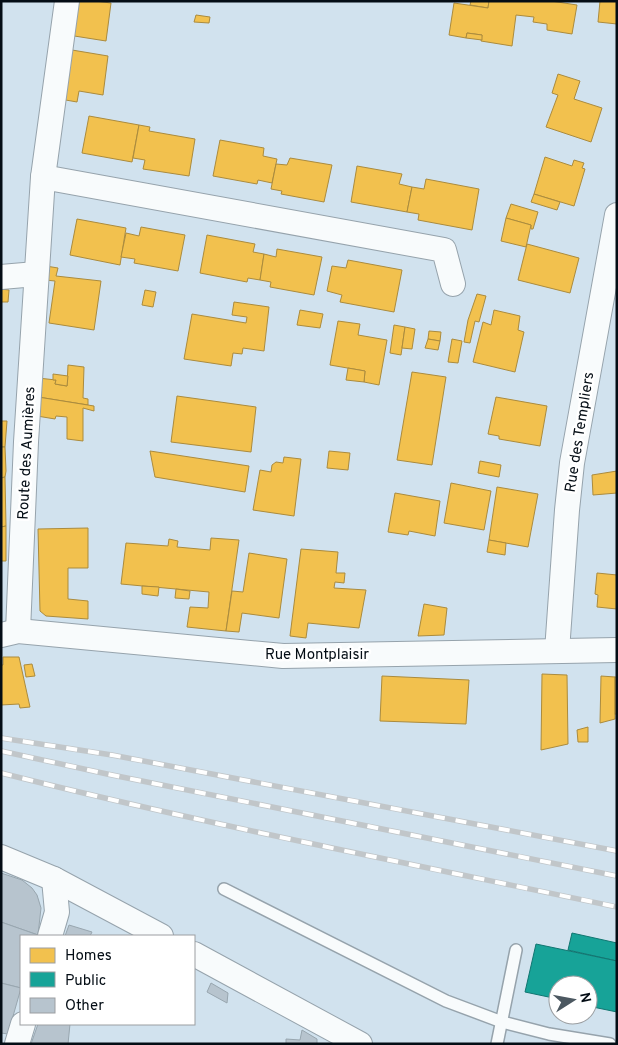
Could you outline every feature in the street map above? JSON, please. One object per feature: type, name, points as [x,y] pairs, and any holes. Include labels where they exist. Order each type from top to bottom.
[{"type":"street","name":"Route des Aumières","points":[[10,633],[26,442],[43,177],[67,1]]},
{"type":"street","points":[[43,177],[444,250],[453,284]]},
{"type":"street","name":"Rue des Templiers","points":[[557,650],[572,463],[617,215]]},
{"type":"street","points":[[1,277],[36,274]]},
{"type":"street","name":"Rue Montplaisir","points":[[10,633],[283,656],[617,650]]},
{"type":"street","points":[[1,857],[54,879],[159,935]]},
{"type":"street","points":[[50,935],[57,912],[54,879]]},
{"type":"street","points":[[195,955],[360,1044]]},
{"type":"street","points":[[17,1044],[23,1025]]},
{"type":"lane","points":[[224,889],[446,1002],[548,1039],[609,1044]]},
{"type":"lane","points":[[497,1044],[516,950]]},
{"type":"building: Homes","points":[[73,1],[111,3],[106,41],[68,35]]},
{"type":"building: Homes","points":[[471,1],[489,1],[488,8],[470,5]]},
{"type":"building: Homes","points":[[489,1],[551,1],[577,5],[572,34],[547,30],[547,24],[533,22],[534,17],[516,15],[512,46],[481,41],[482,35],[467,33],[466,38],[449,35],[454,3],[488,8]]},
{"type":"building: Homes","points":[[600,1],[617,1],[617,24],[598,22]]},
{"type":"building: Homes","points":[[196,15],[210,17],[209,23],[194,22]]},
{"type":"building: Homes","points":[[467,33],[482,35],[482,40],[466,38]]},
{"type":"building: Homes","points":[[66,49],[108,56],[103,95],[79,91],[77,102],[60,99]]},
{"type":"building: Homes","points":[[558,74],[580,81],[574,99],[602,108],[591,142],[546,127],[558,95],[552,93]]},
{"type":"building: Homes","points":[[89,116],[139,125],[132,162],[82,153]]},
{"type":"building: Homes","points":[[139,125],[150,127],[149,131],[195,139],[189,176],[143,169],[145,160],[133,158]]},
{"type":"building: Homes","points":[[220,140],[264,148],[263,156],[277,159],[272,183],[258,180],[257,184],[213,176]]},
{"type":"building: Homes","points":[[545,157],[572,166],[574,160],[584,163],[582,168],[585,169],[574,206],[534,194]]},
{"type":"building: Homes","points":[[290,158],[332,165],[324,202],[281,194],[282,191],[271,189],[276,164],[287,165]]},
{"type":"building: Homes","points":[[357,166],[402,174],[399,184],[412,187],[407,212],[351,202]]},
{"type":"building: Homes","points":[[426,179],[479,189],[472,230],[418,220],[419,214],[407,212],[412,187],[424,189]]},
{"type":"building: Homes","points":[[534,194],[560,202],[557,210],[531,202]]},
{"type":"building: Homes","points":[[511,204],[538,212],[533,229],[531,229],[531,225],[506,218]]},
{"type":"building: Homes","points":[[506,218],[531,225],[526,247],[501,241]]},
{"type":"building: Homes","points":[[77,219],[126,228],[120,265],[70,255]]},
{"type":"building: Homes","points":[[141,227],[185,235],[178,271],[134,263],[135,259],[121,257],[126,233],[139,236]]},
{"type":"building: Homes","points":[[207,235],[255,244],[253,252],[264,254],[260,280],[248,278],[247,282],[200,273]]},
{"type":"building: Homes","points":[[527,244],[579,258],[570,293],[518,280]]},
{"type":"building: Homes","points":[[277,249],[322,257],[314,295],[270,287],[271,282],[260,280],[264,254],[276,257]]},
{"type":"building: Homes","points":[[348,260],[402,270],[394,312],[340,302],[342,295],[327,291],[332,266],[346,268]]},
{"type":"building: Homes","points":[[46,266],[58,268],[56,276],[101,281],[94,330],[49,323],[55,281],[45,280]]},
{"type":"building: Homes","points":[[1,289],[9,290],[8,302],[1,302]]},
{"type":"building: Homes","points":[[145,290],[156,292],[153,307],[142,305]]},
{"type":"building: Homes","points":[[477,294],[486,296],[479,322],[475,321],[470,343],[464,342],[468,320]]},
{"type":"building: Homes","points":[[234,302],[269,307],[264,351],[243,348],[242,354],[233,353],[231,366],[184,359],[192,314],[246,323],[247,317],[232,315]]},
{"type":"building: Homes","points":[[300,310],[323,314],[320,328],[297,325]]},
{"type":"building: Homes","points":[[494,310],[520,316],[518,330],[524,332],[515,372],[473,362],[483,322],[491,325]]},
{"type":"building: Homes","points":[[338,321],[360,324],[358,335],[387,340],[379,385],[364,382],[365,371],[330,365]]},
{"type":"building: Homes","points":[[394,325],[405,327],[401,355],[390,353]]},
{"type":"building: Homes","points":[[405,327],[415,329],[412,349],[402,348]]},
{"type":"building: Homes","points":[[429,331],[441,332],[440,341],[428,339]]},
{"type":"building: Homes","points":[[428,339],[440,341],[438,350],[425,348]]},
{"type":"building: Homes","points":[[452,339],[462,341],[458,363],[448,362]]},
{"type":"building: Homes","points":[[68,365],[84,367],[83,398],[88,399],[88,405],[38,397],[38,378],[56,380],[55,384],[67,386]]},
{"type":"building: Homes","points":[[348,368],[365,371],[364,382],[346,380]]},
{"type":"building: Homes","points":[[412,372],[446,377],[432,465],[397,460]]},
{"type":"building: Homes","points":[[53,374],[68,376],[67,386],[55,384],[56,380],[53,380]]},
{"type":"building: Homes","points":[[177,396],[256,407],[251,452],[171,442]]},
{"type":"building: Homes","points":[[38,397],[94,406],[94,411],[83,408],[83,441],[67,439],[67,417],[56,416],[55,419],[37,416]]},
{"type":"building: Homes","points":[[496,397],[547,406],[540,446],[499,439],[499,436],[488,434]]},
{"type":"building: Homes","points":[[1,421],[7,421],[5,447],[1,447]]},
{"type":"building: Homes","points":[[1,447],[5,447],[6,471],[5,477],[1,478]]},
{"type":"building: Homes","points":[[150,451],[249,466],[245,492],[155,477]]},
{"type":"building: Homes","points":[[329,451],[350,453],[348,470],[327,468]]},
{"type":"building: Homes","points":[[284,457],[301,459],[294,516],[253,510],[260,470],[271,472],[272,465],[276,462],[283,463]]},
{"type":"building: Homes","points":[[480,461],[501,465],[499,477],[478,473]]},
{"type":"building: Homes","points":[[617,471],[617,493],[593,495],[592,475]]},
{"type":"building: Homes","points":[[5,477],[6,526],[1,527],[1,478]]},
{"type":"building: Homes","points":[[451,483],[491,491],[484,530],[444,523]]},
{"type":"building: Homes","points":[[497,487],[538,494],[528,547],[489,540]]},
{"type":"building: Homes","points":[[395,493],[440,501],[435,536],[409,531],[408,535],[388,532]]},
{"type":"building: Homes","points":[[6,526],[6,561],[1,561],[1,527]]},
{"type":"building: Homes","points":[[88,528],[88,568],[68,568],[68,599],[88,601],[88,619],[46,616],[40,611],[38,529]]},
{"type":"building: Homes","points":[[211,538],[239,540],[226,631],[187,627],[190,607],[208,608],[209,592],[121,584],[126,543],[168,546],[169,539],[178,541],[177,547],[210,550]]},
{"type":"building: Homes","points":[[489,540],[506,543],[505,555],[487,552]]},
{"type":"building: Homes","points":[[301,549],[338,552],[336,573],[345,573],[344,583],[335,582],[334,588],[366,590],[359,628],[308,623],[306,638],[290,636]]},
{"type":"building: Homes","points":[[249,553],[287,559],[279,618],[242,613],[239,632],[226,631],[232,591],[243,592]]},
{"type":"building: Homes","points":[[597,573],[617,575],[617,609],[597,607],[598,595],[595,594]]},
{"type":"building: Homes","points":[[142,586],[159,587],[158,596],[142,594]]},
{"type":"building: Homes","points":[[176,589],[190,591],[189,599],[175,598]]},
{"type":"building: Homes","points":[[424,604],[447,608],[444,635],[418,636]]},
{"type":"building: Homes","points":[[3,657],[19,657],[30,707],[20,708],[19,704],[1,705],[1,665],[3,665]]},
{"type":"building: Homes","points":[[32,664],[35,676],[26,677],[24,665]]},
{"type":"building: Homes","points":[[542,674],[567,675],[568,744],[541,750]]},
{"type":"building: Homes","points":[[382,676],[469,680],[466,724],[380,721]]},
{"type":"building: Homes","points":[[601,676],[615,677],[615,719],[600,723]]},
{"type":"building: Homes","points":[[615,677],[617,677],[617,714],[615,714]]},
{"type":"building: Homes","points":[[588,727],[588,742],[578,742],[577,730]]},
{"type":"building: Public","points":[[572,933],[617,943],[617,961],[568,950]]},
{"type":"building: Public","points":[[536,944],[617,961],[617,1012],[598,1008],[598,975],[548,975],[548,997],[525,992]]},
{"type":"building: Other","points":[[1,873],[22,880],[37,895],[41,908],[38,935],[1,922]]},
{"type":"building: Other","points":[[1,922],[38,935],[20,935],[20,988],[1,983]]},
{"type":"building: Other","points":[[69,925],[92,932],[90,935],[65,935]]},
{"type":"building: Other","points":[[1,983],[20,988],[20,992],[8,1034],[1,1033]]},
{"type":"building: Other","points":[[211,983],[228,993],[227,1003],[207,992]]},
{"type":"building: Other","points":[[38,1025],[70,1025],[68,1044],[31,1044]]},
{"type":"building: Other","points":[[302,1030],[317,1039],[317,1044],[286,1044],[286,1039],[300,1040]]},
{"type":"railway","points":[[1,738],[112,755],[617,851]]},
{"type":"railway","points":[[1,751],[617,876]]},
{"type":"railway","points":[[1,773],[231,826],[617,907]]}]
